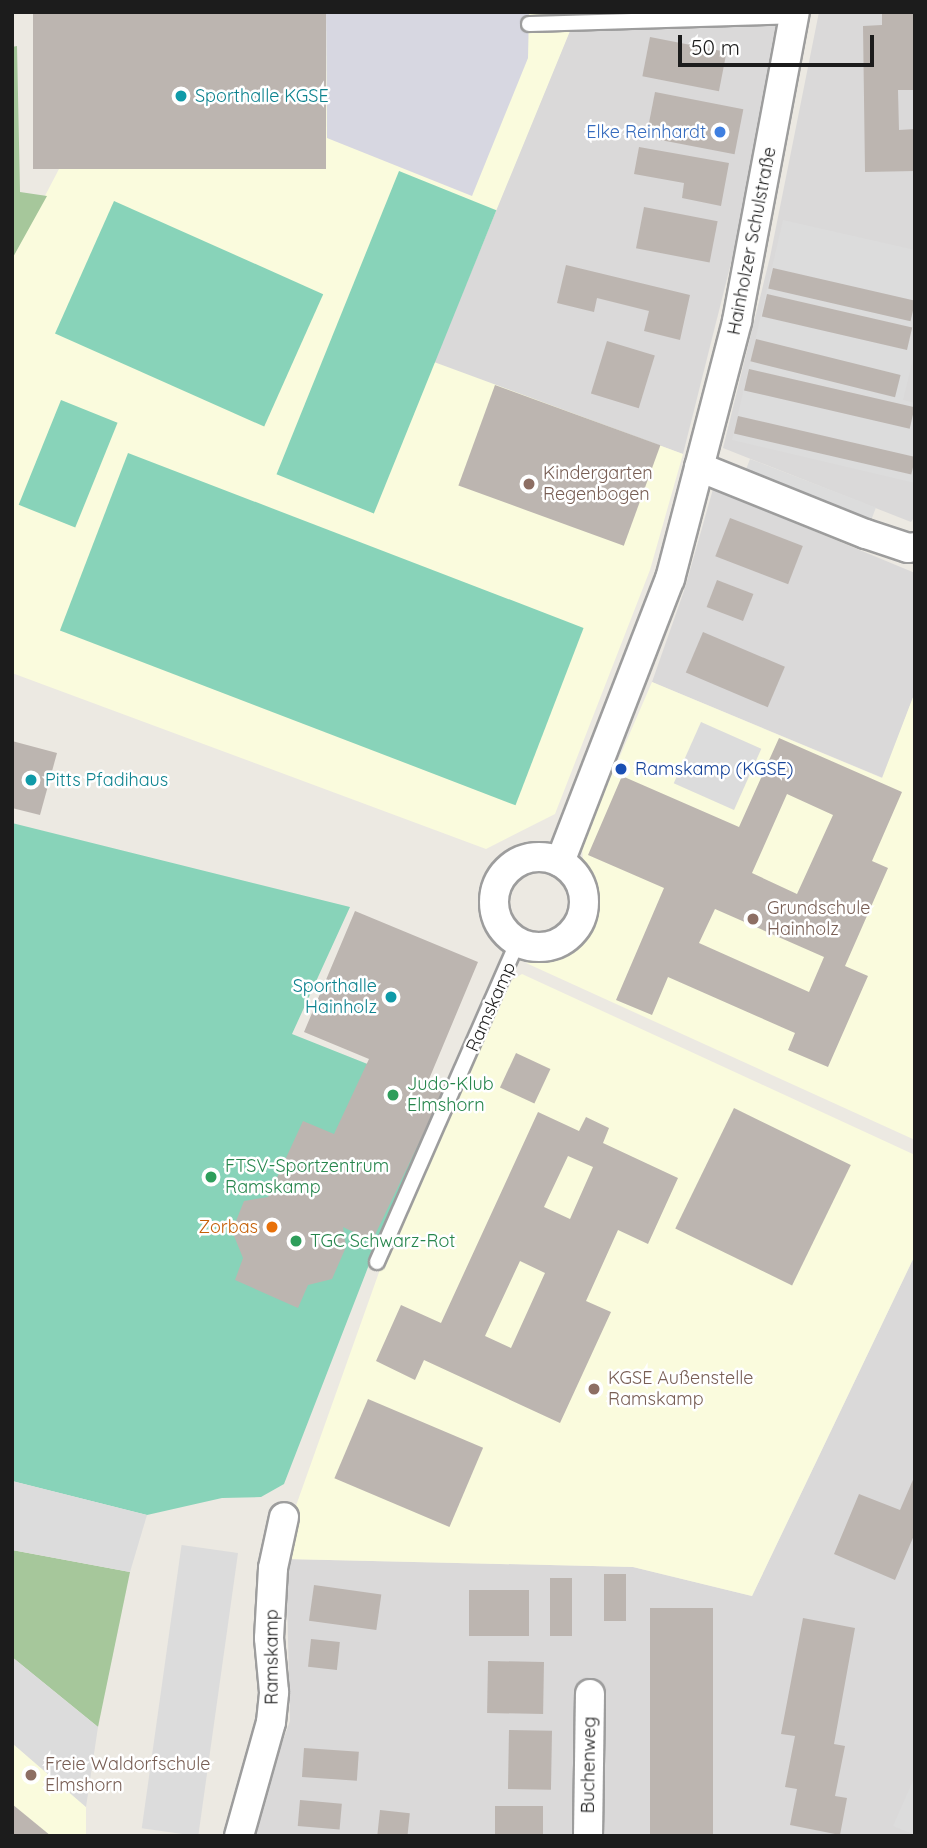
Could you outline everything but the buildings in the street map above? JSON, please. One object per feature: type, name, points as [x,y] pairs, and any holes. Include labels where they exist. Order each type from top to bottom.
[{"type":"street","name":"Hainholzer Schulstraße","points":[[560,862],[670,579],[754,244],[795,14]]},
{"type":"street","points":[[699,467],[866,534],[908,548],[915,547]]},
{"type":"street","points":[[543,857],[560,862],[574,874],[582,889],[584,907],[579,924],[568,938],[552,946],[534,947],[517,943],[503,931],[495,916],[494,898],[499,881],[510,867],[525,859],[543,857]]},
{"type":"street","name":"Ramskamp","points":[[239,1836],[271,1722],[274,1692],[269,1638],[273,1568],[284,1517]]},
{"type":"street","name":"Buchenweg","points":[[588,1836],[590,1694]]},
{"type":"lane","points":[[529,24],[795,14]]},
{"type":"lane","name":"Ramskamp","points":[[377,1262],[517,943]]},
{"type":"shaded area","points":[[33,12],[779,12],[777,24],[766,25],[570,31],[434,362],[683,454],[650,570],[555,814],[486,849],[12,673],[12,259],[59,169],[37,169]]},
{"type":"shaded area","points":[[326,12],[529,12],[528,58],[472,196],[327,138]]},
{"type":"shaded area","points":[[819,12],[915,12],[915,516],[911,522],[723,448],[770,257]]},
{"type":"shaded area","points":[[777,24],[737,239],[683,454],[433,363],[570,30]]},
{"type":"shaded area","points":[[783,220],[915,250],[915,351],[903,400],[915,403],[915,483],[732,440]]},
{"type":"shaded area","points":[[750,459],[876,507],[866,534],[740,485]]},
{"type":"shaded area","points":[[713,489],[915,573],[915,692],[883,778],[652,682],[685,588]]},
{"type":"shaded area","name":"Grundschule Hainholz","points":[[652,682],[882,778],[915,692],[915,1140],[526,963],[556,956],[575,946],[588,931],[595,907],[591,885],[583,865],[582,844]]},
{"type":"shaded area","points":[[701,722],[761,749],[734,810],[674,783]]},
{"type":"shaded area","name":"KGSE Außenstelle Ramskamp","points":[[522,974],[915,1155],[915,1255],[752,1596],[633,1567],[286,1559],[292,1517],[383,1261],[512,980]]},
{"type":"shaded area","points":[[915,1255],[915,1836],[253,1836],[256,1815],[290,1721],[286,1559],[633,1567],[752,1596]]},
{"type":"shaded area","points":[[12,1481],[147,1515],[130,1572],[12,1550]]},
{"type":"shaded area","points":[[182,1545],[238,1553],[198,1836],[142,1828]]},
{"type":"shaded area","points":[[12,1657],[98,1727],[86,1807],[12,1743]]},
{"type":"shaded area","name":"Freie Waldorfschule Elmshorn","points":[[12,1743],[86,1807],[86,1836],[12,1836]]},
{"type":"shaded area","points":[[915,1776],[915,1835],[893,1826]]},
{"type":"green space","points":[[17,46],[20,192],[47,196],[12,259],[12,47]]},
{"type":"green space","points":[[399,171],[496,210],[374,514],[277,474]]},
{"type":"green space","points":[[114,201],[323,294],[264,427],[55,333]]},
{"type":"green space","points":[[61,400],[118,423],[75,528],[19,505]]},
{"type":"green space","points":[[128,453],[584,628],[515,805],[60,630]]},
{"type":"green space","name":"FTSV-Sportzentrum Ramskamp","points":[[12,823],[350,907],[292,1034],[448,1096],[372,1257],[284,1484],[261,1497],[222,1498],[147,1515],[12,1481]]},
{"type":"green space","points":[[12,1550],[130,1572],[98,1727],[12,1657]]},
{"type":"place","name":"Sporthalle KGSE","points":[[181,96]]},
{"type":"place","name":"Elke Reinhardt","points":[[720,132]]},
{"type":"place","name":"Kindergarten Regenbogen","points":[[529,484]]},
{"type":"place","name":"Ramskamp (KGSE)","points":[[621,769]]},
{"type":"place","name":"Pitts Pfadihaus","points":[[31,780]]},
{"type":"place","name":"Grundschule Hainholz","points":[[753,919]]},
{"type":"place","name":"Sporthalle Hainholz","points":[[391,997]]},
{"type":"place","name":"Judo-Klub Elmshorn","points":[[393,1095]]},
{"type":"place","name":"FTSV-Sportzentrum Ramskamp","points":[[211,1177]]},
{"type":"place","name":"Zorbas","points":[[272,1227]]},
{"type":"place","name":"TGC Schwarz-Rot","points":[[296,1241]]},
{"type":"place","name":"KGSE Außenstelle Ramskamp","points":[[594,1389]]},
{"type":"place","name":"Freie Waldorfschule Elmshorn","points":[[31,1775]]}]
